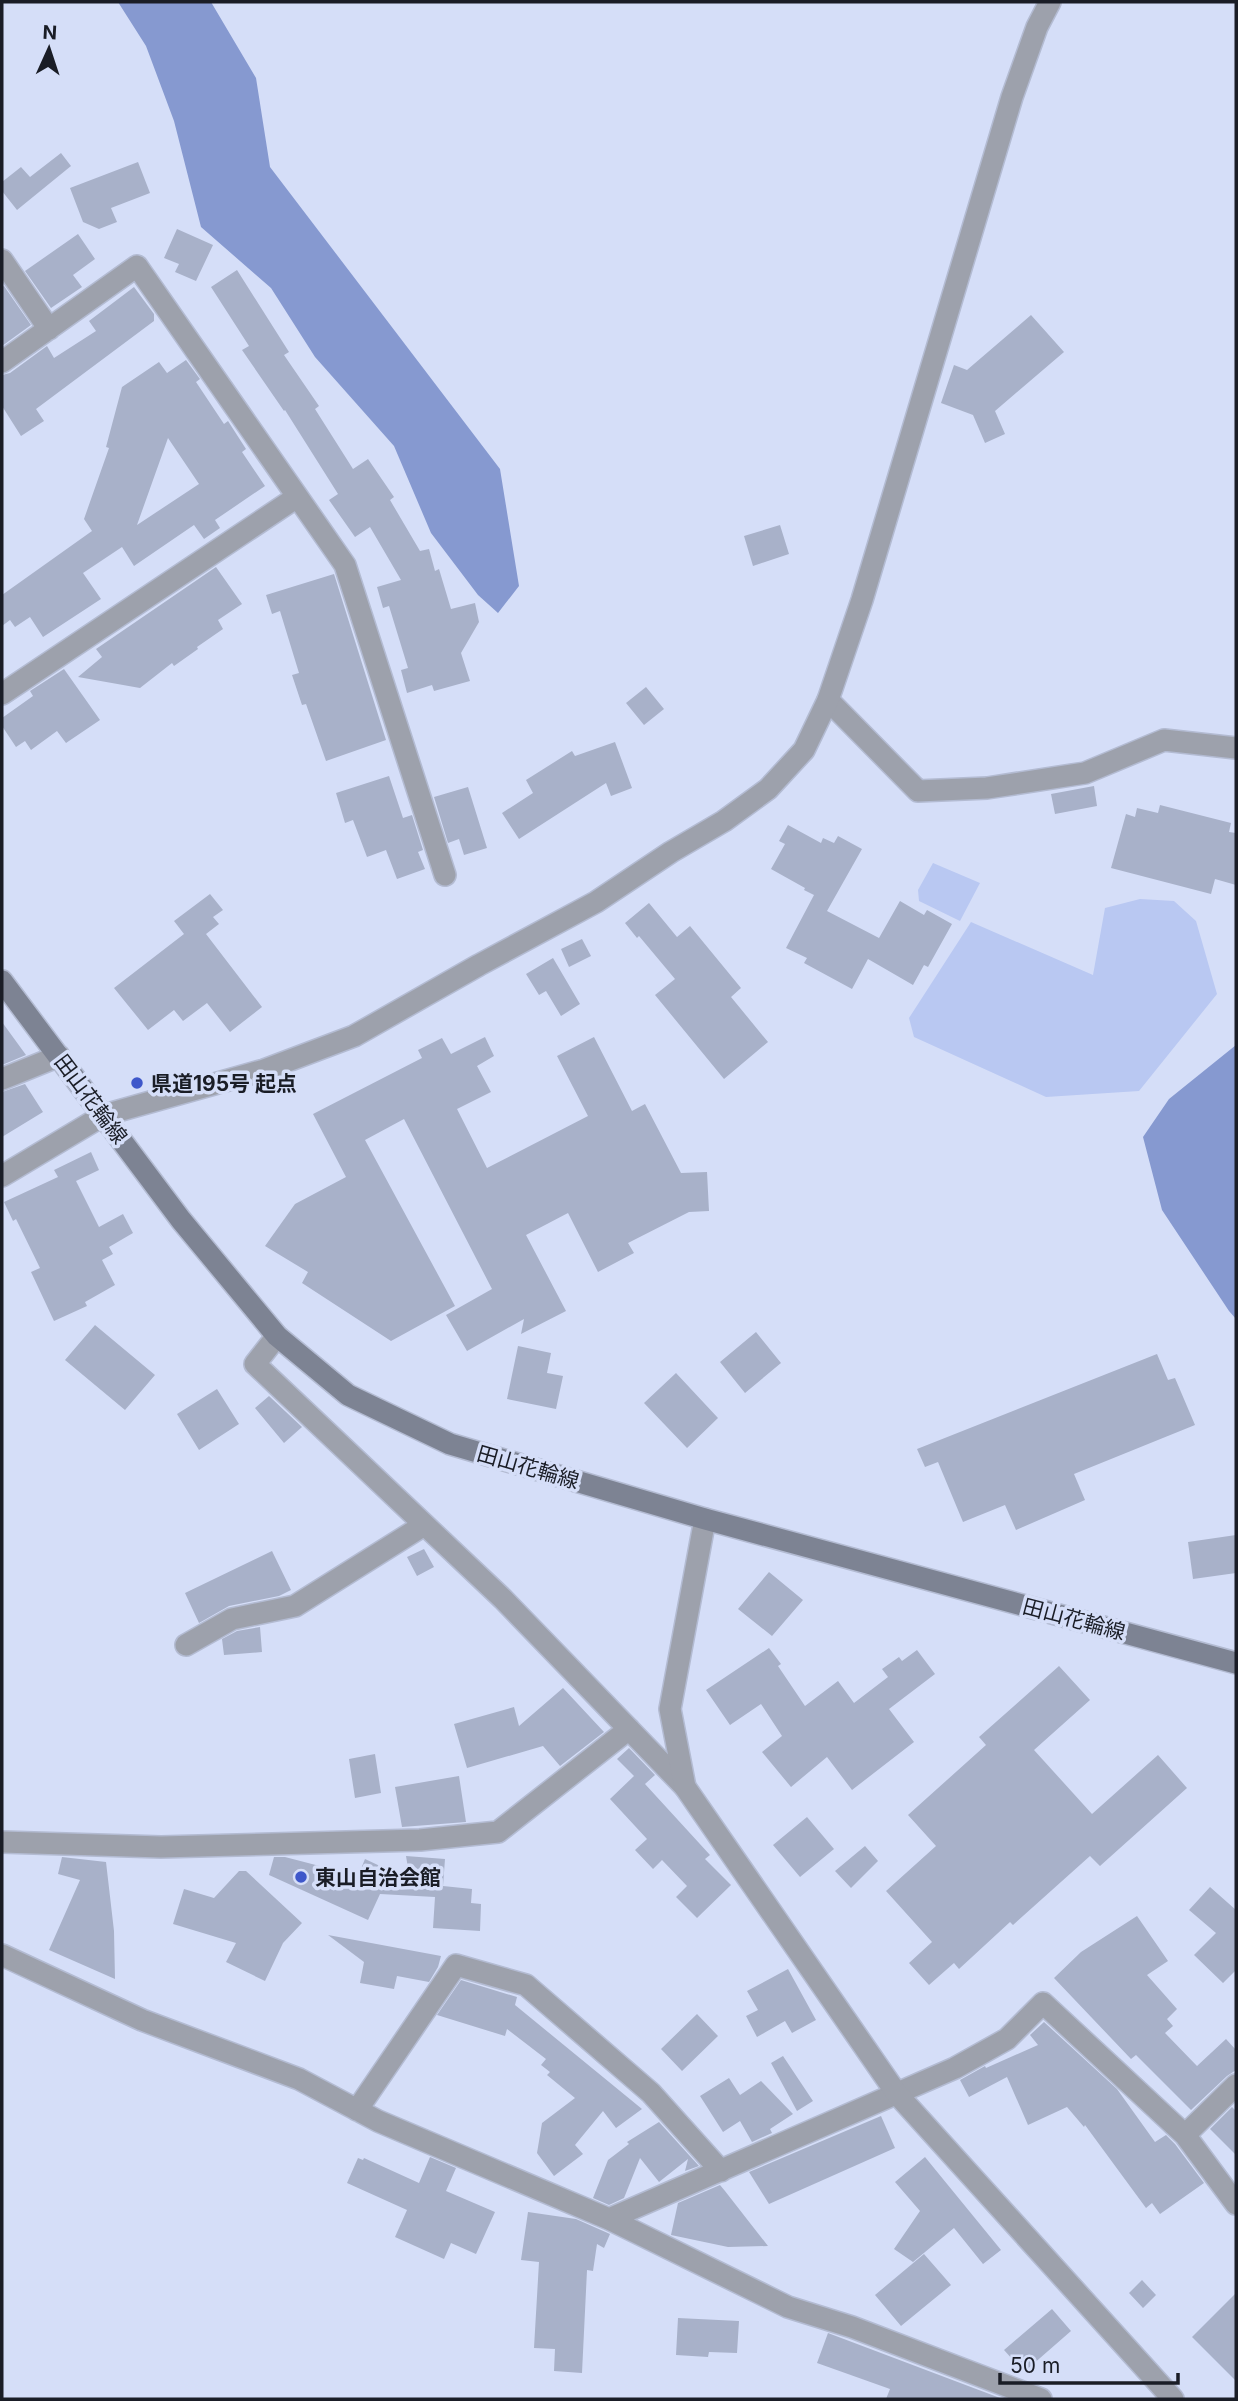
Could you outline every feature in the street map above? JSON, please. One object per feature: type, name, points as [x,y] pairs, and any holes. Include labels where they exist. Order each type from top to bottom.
[{"type":"main road","name":"田山花輪線","points":[[2,981],[181,1220],[277,1336],[348,1395],[450,1444],[705,1519],[1236,1663]]},
{"type":"street","points":[[2,1175],[104,1115],[264,1070],[354,1036],[596,902],[671,852],[724,821],[768,789],[804,750],[828,700],[862,600],[1012,97],[1037,27],[1051,2]]},
{"type":"street","points":[[2,260],[49,329]]},
{"type":"street","points":[[2,362],[137,266],[345,565],[445,875]]},
{"type":"street","points":[[2,694],[297,497]]},
{"type":"street","points":[[828,700],[918,791],[987,788],[1085,773],[1164,740],[1236,748]]},
{"type":"street","points":[[2,1079],[59,1056]]},
{"type":"street","points":[[277,1336],[255,1364],[503,1599],[685,1787],[897,2094],[1172,2399]]},
{"type":"street","points":[[685,1787],[670,1709],[705,1519]]},
{"type":"street","points":[[186,1645],[232,1619],[295,1606],[424,1525]]},
{"type":"street","points":[[2,1842],[161,1847],[420,1840],[498,1832],[629,1729]]},
{"type":"street","points":[[2,1955],[142,2020],[299,2079],[378,2122],[609,2219],[788,2307],[852,2327],[1041,2399]]},
{"type":"street","points":[[357,2110],[456,1965],[526,1985],[651,2093],[720,2171]]},
{"type":"street","points":[[609,2219],[955,2068],[1007,2039],[1043,2003],[1185,2135],[1236,2204]]},
{"type":"street","points":[[1185,2135],[1236,2085]]},
{"type":"shaded area","points":[[118,2],[211,2],[256,78],[270,167],[500,469],[519,586],[498,613],[478,595],[431,533],[394,446],[315,357],[271,288],[201,227],[174,121],[146,46]]},
{"type":"shaded area","points":[[933,863],[980,883],[960,921],[919,901],[918,890]]},
{"type":"shaded area","points":[[1140,899],[1174,901],[1196,921],[1217,994],[1139,1091],[1046,1097],[914,1037],[909,1018],[971,922],[1093,975],[1105,908]]},
{"type":"shaded area","points":[[1236,1045],[1236,1319],[1162,1210],[1143,1137],[1169,1099]]},
{"type":"building","points":[[61,153],[71,166],[17,210],[2,191],[2,182],[21,167],[30,177]]},
{"type":"building","points":[[138,162],[150,193],[111,208],[117,222],[99,229],[83,222],[70,188]]},
{"type":"building","points":[[177,229],[213,245],[196,281],[175,272],[179,264],[164,258]]},
{"type":"building","points":[[78,234],[95,259],[73,275],[82,287],[51,308],[25,271]]},
{"type":"building","points":[[237,270],[289,352],[284,355],[319,406],[315,409],[353,469],[368,459],[394,497],[390,500],[420,551],[429,549],[435,571],[439,569],[451,609],[475,603],[479,622],[461,653],[470,681],[434,691],[432,685],[407,693],[401,670],[408,668],[389,606],[383,608],[377,587],[401,580],[370,527],[355,537],[329,500],[338,494],[285,410],[242,350],[249,346],[211,287]]},
{"type":"building","points":[[4,286],[31,325],[2,346],[2,287]]},
{"type":"building","points":[[134,287],[154,314],[154,321],[36,409],[44,421],[21,436],[2,406],[2,375],[10,373],[47,346],[54,358],[96,331],[89,321]]},
{"type":"building","points":[[1031,315],[1064,352],[995,411],[1005,434],[985,443],[973,415],[941,403],[954,365],[967,370]]},
{"type":"building","points":[[186,360],[200,379],[196,382],[224,424],[228,421],[246,449],[242,452],[265,486],[215,520],[220,528],[204,539],[194,525],[134,566],[122,547],[83,573],[101,599],[43,637],[30,617],[15,627],[10,620],[2,626],[2,595],[92,531],[84,519],[109,448],[106,447],[122,387],[159,362],[167,373]],"holes":[[[168,438],[199,484],[137,525]]]},
{"type":"building","points":[[780,525],[789,554],[753,566],[744,536]]},
{"type":"building","points":[[216,567],[242,604],[218,620],[223,629],[197,647],[198,649],[174,666],[172,663],[140,688],[78,677],[102,657],[96,649]]},
{"type":"building","points":[[334,574],[386,740],[326,761],[306,704],[302,705],[292,675],[299,673],[280,611],[272,614],[266,595]]},
{"type":"building","points":[[64,669],[100,720],[66,743],[57,731],[31,750],[25,741],[16,747],[2,726],[2,718],[33,696],[30,691]]},
{"type":"building","points":[[646,687],[664,709],[644,725],[626,703]]},
{"type":"building","points":[[615,742],[632,788],[611,796],[606,783],[519,839],[502,813],[533,793],[526,780],[572,751],[575,756]]},
{"type":"building","points":[[389,776],[403,818],[412,815],[423,850],[418,852],[425,869],[397,879],[386,850],[367,857],[353,820],[345,823],[336,793]]},
{"type":"building","points":[[1094,786],[1097,806],[1055,814],[1051,794]]},
{"type":"building","points":[[468,787],[487,848],[464,855],[459,839],[448,843],[434,797]]},
{"type":"building","points":[[1160,805],[1231,823],[1229,832],[1236,833],[1236,885],[1215,879],[1211,894],[1111,868],[1126,814],[1135,817],[1137,808],[1158,813]]},
{"type":"building","points":[[788,825],[821,843],[823,838],[834,843],[838,836],[862,849],[827,911],[879,938],[900,901],[924,915],[927,910],[952,924],[928,967],[924,965],[913,985],[868,959],[852,989],[804,963],[807,958],[786,948],[814,895],[771,869],[785,844],[779,841]]},
{"type":"building","points":[[210,894],[223,910],[213,917],[219,924],[206,934],[262,1007],[230,1032],[207,1003],[183,1021],[174,1010],[148,1030],[114,988],[184,934],[174,921]]},
{"type":"building","points":[[649,903],[677,937],[690,926],[741,988],[731,997],[768,1042],[724,1079],[655,995],[675,979],[625,923]]},
{"type":"building","points":[[582,939],[591,956],[569,967],[561,949]]},
{"type":"building","points":[[553,958],[580,1004],[561,1016],[546,991],[539,995],[526,974]]},
{"type":"building","points":[[2,1022],[26,1055],[2,1065]]},
{"type":"building","points":[[485,1037],[494,1056],[477,1066],[491,1092],[457,1109],[487,1168],[588,1116],[557,1056],[594,1037],[632,1111],[645,1104],[681,1173],[707,1172],[709,1211],[689,1212],[628,1243],[634,1253],[598,1272],[568,1213],[526,1235],[566,1311],[521,1334],[524,1319],[467,1351],[446,1315],[492,1289],[404,1119],[365,1140],[455,1306],[391,1341],[302,1283],[308,1272],[265,1246],[295,1204],[346,1177],[313,1114],[422,1058],[418,1050],[442,1038],[451,1054]]},
{"type":"building","points":[[25,1084],[43,1112],[2,1137],[2,1092]]},
{"type":"building","points":[[91,1152],[99,1170],[76,1181],[99,1227],[123,1214],[133,1233],[109,1247],[113,1254],[102,1260],[115,1285],[85,1302],[87,1306],[54,1321],[31,1272],[40,1268],[16,1219],[13,1221],[4,1202],[58,1177],[54,1170]]},
{"type":"building","points":[[95,1325],[155,1375],[125,1410],[65,1360]]},
{"type":"building","points":[[756,1332],[781,1363],[745,1393],[720,1362]]},
{"type":"building","points":[[518,1346],[551,1353],[547,1373],[563,1376],[556,1409],[507,1399]]},
{"type":"building","points":[[1157,1354],[1168,1380],[1175,1378],[1195,1425],[1074,1474],[1085,1500],[1016,1530],[1005,1505],[963,1522],[938,1462],[925,1467],[917,1449]]},
{"type":"building","points":[[676,1373],[718,1418],[687,1448],[644,1403]]},
{"type":"building","points":[[217,1389],[239,1424],[199,1450],[177,1414]]},
{"type":"building","points":[[269,1396],[302,1427],[284,1443],[255,1408]]},
{"type":"building","points":[[1236,1535],[1236,1573],[1193,1579],[1188,1542]]},
{"type":"building","points":[[424,1549],[434,1567],[417,1576],[407,1557]]},
{"type":"building","points":[[272,1551],[291,1590],[279,1596],[229,1606],[199,1623],[185,1593]]},
{"type":"building","points":[[769,1572],[803,1600],[772,1636],[738,1609]]},
{"type":"building","points":[[260,1627],[262,1652],[224,1655],[222,1639],[237,1631]]},
{"type":"building","points":[[769,1648],[805,1706],[838,1681],[854,1703],[888,1677],[882,1669],[899,1657],[902,1661],[917,1650],[935,1674],[889,1709],[914,1742],[852,1790],[827,1757],[791,1787],[762,1752],[782,1736],[761,1704],[730,1725],[706,1690]]},
{"type":"building","points":[[1059,1666],[1090,1700],[1034,1750],[1092,1814],[1158,1755],[1187,1788],[1100,1866],[1090,1856],[1013,1925],[1010,1922],[959,1969],[954,1963],[929,1985],[909,1963],[932,1942],[886,1891],[936,1846],[908,1815],[986,1745],[979,1737]]},
{"type":"building","points":[[563,1688],[604,1732],[560,1766],[543,1746],[467,1768],[454,1724],[514,1707],[519,1726]]},
{"type":"building","points":[[629,1748],[655,1775],[645,1784],[710,1855],[705,1859],[731,1885],[697,1918],[676,1897],[687,1886],[662,1860],[653,1869],[635,1850],[647,1839],[610,1799],[634,1776],[617,1759]]},
{"type":"building","points":[[375,1754],[381,1793],[355,1798],[349,1759]]},
{"type":"building","points":[[459,1776],[466,1822],[402,1827],[395,1787]]},
{"type":"building","points":[[807,1817],[834,1849],[800,1877],[773,1845]]},
{"type":"building","points":[[865,1846],[878,1861],[851,1888],[835,1871]]},
{"type":"building","points":[[406,1856],[445,1859],[443,1886],[472,1889],[471,1903],[481,1904],[480,1931],[433,1928],[435,1897],[380,1894],[368,1920],[269,1875],[274,1857],[285,1857],[358,1876],[365,1859],[410,1880]]},
{"type":"building","points":[[62,1857],[106,1862],[114,1931],[115,1979],[49,1950],[80,1880],[58,1874]]},
{"type":"building","points":[[239,1871],[246,1871],[302,1923],[283,1943],[265,1981],[226,1962],[236,1943],[173,1924],[184,1889],[214,1898]]},
{"type":"building","points":[[1210,1887],[1236,1910],[1236,1970],[1223,1983],[1194,1955],[1216,1933],[1189,1910]]},
{"type":"building","points":[[1137,1916],[1168,1961],[1147,1975],[1177,2009],[1167,2019],[1173,2026],[1165,2033],[1197,2066],[1226,2039],[1236,2050],[1236,2070],[1191,2110],[1136,2055],[1131,2059],[1054,1978],[1081,1952]]},
{"type":"building","points":[[328,1935],[441,1956],[429,1982],[397,1976],[394,1989],[360,1983],[364,1962]]},
{"type":"building","points":[[788,1969],[816,2020],[792,2033],[785,2021],[757,2037],[746,2016],[758,2010],[747,1991]]},
{"type":"building","points":[[461,1980],[517,1997],[515,2005],[642,2109],[616,2128],[603,2111],[575,2145],[583,2154],[554,2176],[537,2153],[542,2123],[575,2098],[547,2075],[550,2072],[541,2065],[546,2059],[507,2029],[505,2036],[437,2015]]},
{"type":"building","points":[[697,2014],[718,2036],[682,2071],[661,2049]]},
{"type":"building","points":[[1044,2022],[1117,2089],[1155,2142],[1166,2135],[1175,2144],[1204,2183],[1160,2214],[1152,2203],[1146,2208],[1085,2125],[1084,2127],[1067,2107],[1028,2125],[1007,2077],[969,2097],[960,2080],[985,2066],[986,2068],[1038,2045],[1030,2035]]},
{"type":"building","points":[[783,2056],[813,2101],[797,2111],[771,2063]]},
{"type":"building","points":[[729,2078],[740,2095],[761,2081],[793,2114],[770,2129],[772,2133],[752,2142],[740,2121],[723,2132],[700,2096]]},
{"type":"building","points":[[1232,2107],[1236,2111],[1236,2155],[1210,2129]]},
{"type":"building","points":[[881,2116],[895,2148],[769,2204],[749,2172]]},
{"type":"building","points":[[659,2122],[699,2166],[685,2171],[688,2159],[659,2182],[640,2158],[624,2198],[609,2205],[593,2198],[608,2160],[629,2144],[627,2142]]},
{"type":"building","points":[[430,2157],[456,2168],[446,2191],[495,2212],[476,2254],[451,2243],[444,2259],[395,2237],[407,2210],[347,2183],[358,2158],[364,2158],[419,2183]]},
{"type":"building","points":[[925,2157],[1001,2250],[983,2264],[954,2228],[913,2262],[894,2249],[920,2211],[895,2182]]},
{"type":"building","points":[[720,2185],[768,2246],[728,2247],[671,2235],[678,2203]]},
{"type":"building","points":[[528,2212],[576,2219],[610,2234],[604,2248],[597,2244],[593,2271],[587,2270],[582,2373],[554,2371],[555,2349],[534,2348],[539,2262],[521,2260]]},
{"type":"building","points":[[924,2254],[951,2285],[901,2326],[875,2295]]},
{"type":"building","points":[[1142,2280],[1156,2295],[1143,2308],[1129,2293]]},
{"type":"building","points":[[1236,2293],[1236,2381],[1192,2337]]},
{"type":"building","points":[[1052,2309],[1071,2331],[1024,2372],[1004,2350]]},
{"type":"building","points":[[678,2318],[739,2321],[737,2353],[709,2352],[708,2357],[676,2355]]},
{"type":"building","points":[[828,2333],[1000,2399],[886,2399],[890,2389],[817,2363]]},
{"type":"place","name":"県道195号 起点","points":[[137,1083]]},
{"type":"place","name":"東山自治会館","points":[[301,1877]]}]
